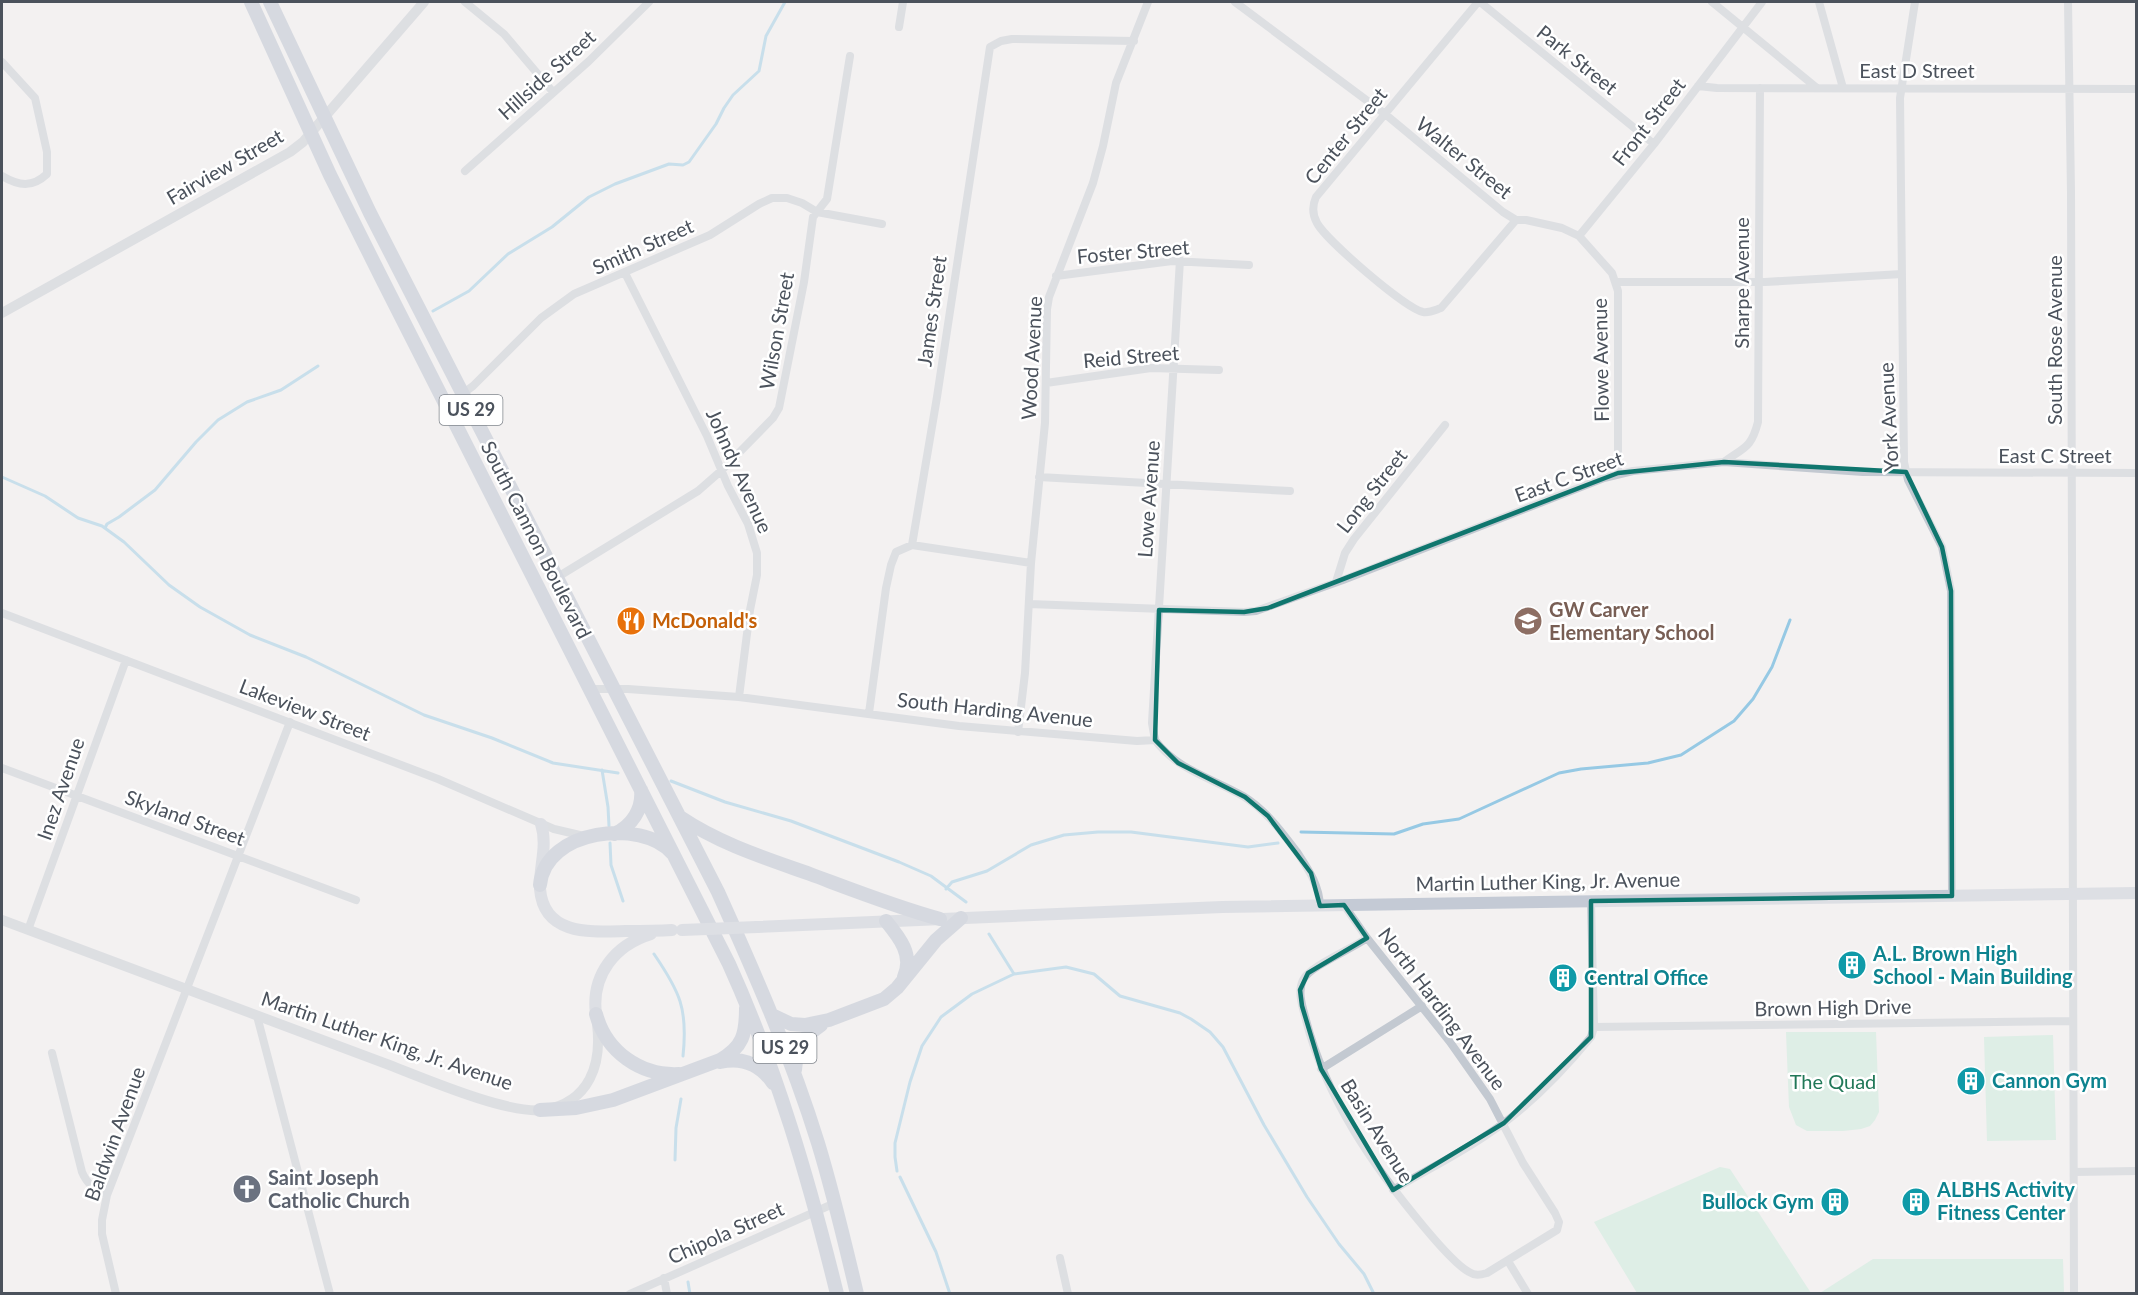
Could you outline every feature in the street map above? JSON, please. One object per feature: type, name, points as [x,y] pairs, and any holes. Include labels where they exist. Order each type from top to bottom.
[{"type":"main road","name":"South Cannon Boulevard","points":[[250,2],[311,133],[446,406],[680,864],[744,998]]},
{"type":"main road","name":"South Cannon Boulevard","points":[[270,2],[324,119],[678,816]]},
{"type":"main road","points":[[611,835],[625,828],[636,815],[641,800],[641,788]]},
{"type":"main road","points":[[678,816],[705,833],[734,846],[940,919]]},
{"type":"main road","name":"US 29","points":[[678,816],[718,892],[772,1015],[794,1072],[818,1143],[857,1293]]},
{"type":"main road","points":[[541,824],[544,841],[540,885],[542,898],[548,910],[560,923],[568,928],[588,932],[677,930]]},
{"type":"main road","points":[[540,885],[547,864],[560,849],[576,840],[596,835],[636,835],[656,841],[668,848],[680,864]]},
{"type":"main road","name":"Martin Luther King, Jr. Avenue","points":[[596,1014],[595,1001],[598,983],[604,969],[614,956],[638,938],[677,930],[1222,907],[2136,893]]},
{"type":"main road","points":[[772,1015],[798,1026],[829,1020],[884,999],[897,988],[936,940],[961,918]]},
{"type":"main road","points":[[886,921],[901,940],[907,956],[908,965],[902,981]]},
{"type":"main road","points":[[712,1064],[733,1052],[742,1039],[746,1019],[744,998]]},
{"type":"main road","name":"US 29","points":[[744,998],[783,1101],[816,1211],[837,1293]]},
{"type":"main road","points":[[596,1014],[613,1045],[632,1062],[659,1073],[690,1072]]},
{"type":"main road","points":[[794,1072],[796,1055],[803,1040],[829,1020]]},
{"type":"main road","points":[[540,1110],[598,1104],[635,1093],[712,1064],[734,1060],[755,1065],[769,1077],[783,1101]]},
{"type":"street","name":"Fairview Street","points":[[2,313],[290,152],[303,142],[324,119],[424,2]]},
{"type":"street","points":[[465,2],[504,34],[553,92]]},
{"type":"street","name":"Hillside Street","points":[[465,171],[609,42],[649,2]]},
{"type":"street","points":[[899,27],[903,2]]},
{"type":"street","name":"Wood Avenue","points":[[1018,732],[1025,673],[1032,562],[1045,423],[1047,309],[1056,276],[1093,183],[1116,83],[1148,2]]},
{"type":"street","name":"Walter Street","points":[[1235,2],[1385,114],[1503,212],[1516,220],[1562,228],[1579,236],[1606,266],[1616,282]]},
{"type":"street","name":"Center Street","points":[[1479,2],[1317,197],[1313,204],[1316,223],[1356,264],[1409,306],[1422,312],[1431,312],[1441,308],[1516,220]]},
{"type":"street","name":"Park Street","points":[[1479,2],[1654,144]]},
{"type":"street","points":[[1712,2],[1818,88]]},
{"type":"street","name":"Front Street","points":[[1579,236],[1654,144],[1762,2]]},
{"type":"street","points":[[1819,2],[1843,88]]},
{"type":"street","name":"York Avenue","points":[[1915,2],[1901,88],[1904,462],[1908,480],[1942,548],[1951,591],[1952,896]]},
{"type":"street","name":"South Rose Avenue","points":[[2068,2],[2072,473],[2074,1293]]},
{"type":"street","name":"James Street","points":[[912,545],[990,47],[1001,41],[1012,39],[1134,40]]},
{"type":"street","name":"Wilson Street","points":[[556,578],[698,491],[773,418],[781,402],[804,282],[813,217],[827,199],[850,56]]},
{"type":"street","points":[[2,62],[35,98],[48,152],[47,174],[38,182],[25,185],[11,182],[2,176]]},
{"type":"street","name":"East D Street","points":[[1698,86],[2136,89]]},
{"type":"street","name":"Sharpe Avenue","points":[[1724,462],[1749,444],[1758,422],[1760,88]]},
{"type":"street","name":"Smith Street","points":[[446,406],[473,386],[534,325],[574,294],[710,235],[772,198],[794,200],[817,212],[882,224]]},
{"type":"street","name":"Foster Street","points":[[1056,276],[1180,260],[1249,265]]},
{"type":"street","name":"Lowe Avenue","points":[[1155,740],[1152,723],[1180,260]]},
{"type":"street","name":"Johndy Avenue","points":[[625,273],[707,435],[748,524],[757,553],[757,575],[750,610],[739,697]]},
{"type":"street","points":[[1616,282],[1758,282],[1902,274]]},
{"type":"street","name":"Flowe Avenue","points":[[1616,282],[1619,319],[1618,473]]},
{"type":"street","name":"Reid Street","points":[[1046,382],[1150,368],[1219,370]]},
{"type":"street","name":"Long Street","points":[[1336,582],[1340,565],[1354,539],[1445,425]]},
{"type":"street","name":"East C Street","points":[[1029,604],[1159,610],[1256,611],[1618,473],[1724,462],[1853,471],[2136,473]]},
{"type":"street","points":[[1039,477],[1290,491]]},
{"type":"street","points":[[869,713],[891,565],[896,552],[912,545],[1032,562]]},
{"type":"street","name":"Lakeview Street","points":[[2,613],[438,779],[567,834],[596,835]]},
{"type":"street","name":"Inez Avenue","points":[[28,930],[126,660]]},
{"type":"street","name":"South Harding Avenue","points":[[590,689],[739,697],[1018,732],[1137,741],[1155,740]]},
{"type":"street","name":"Baldwin Avenue","points":[[116,1293],[102,1234],[107,1195],[290,722]]},
{"type":"street","points":[[1155,740],[1178,763],[1245,797],[1268,816],[1287,838],[1311,873],[1317,885],[1320,906]]},
{"type":"street","name":"Skyland Street","points":[[2,768],[356,900]]},
{"type":"street","points":[[1393,1190],[1488,1135],[1504,1123],[1527,1103],[1591,1037],[1594,1027],[1591,901]]},
{"type":"street","name":"North Harding Avenue","points":[[1344,905],[1367,938],[1450,1042],[1490,1099],[1523,1163],[1555,1213],[1558,1222],[1557,1230]]},
{"type":"street","name":"Martin Luther King, Jr. Avenue","points":[[2,920],[495,1103],[540,1110],[555,1107],[573,1098],[590,1079],[596,1066],[599,1050],[596,1014]]},
{"type":"street","name":"Basin Avenue","points":[[1367,938],[1353,948],[1314,968],[1303,980],[1300,990],[1302,1006],[1321,1069],[1350,1124],[1393,1190],[1436,1241],[1468,1272],[1478,1275],[1487,1274],[1557,1230]]},
{"type":"street","points":[[1321,1069],[1422,1006]]},
{"type":"street","points":[[257,1016],[330,1293]]},
{"type":"street","name":"Brown High Drive","points":[[1594,1027],[2073,1021]]},
{"type":"street","points":[[51,1053],[82,1172],[94,1189],[107,1195]]},
{"type":"street","points":[[2074,1172],[2136,1171]]},
{"type":"street","name":"Chipola Street","points":[[630,1293],[835,1203]]},
{"type":"street","points":[[1060,1258],[1068,1293]]},
{"type":"street","points":[[1508,1261],[1528,1293]]},
{"type":"street","points":[[664,1278],[667,1293]]},
{"type":"highlighted area","points":[[1724,462],[1906,472],[1942,547],[1951,591],[1952,896],[1591,901],[1591,1037],[1504,1123],[1393,1190],[1321,1069],[1302,1006],[1300,990],[1308,973],[1367,938],[1344,905],[1320,906],[1311,873],[1268,816],[1245,797],[1178,763],[1155,740],[1159,610],[1244,612],[1268,608],[1618,473]]},
{"type":"green space","name":"The Quad","points":[[1786,1032],[1876,1032],[1879,1112],[1870,1126],[1843,1131],[1807,1131],[1796,1125],[1789,1107]]},
{"type":"green space","points":[[2053,1035],[2056,1140],[1987,1141],[1984,1037]]},
{"type":"green space","points":[[1720,1167],[1730,1169],[1811,1293],[1637,1293],[1594,1222]]},
{"type":"green space","points":[[1873,1259],[2063,1259],[2064,1293],[1820,1293]]},
{"type":"waterway","points":[[433,311],[469,291],[508,254],[552,227],[589,197],[615,184],[669,164],[683,165],[689,162],[733,95],[759,71],[766,36],[785,2]]},
{"type":"waterway","points":[[105,528],[107,524],[155,490],[218,420],[247,402],[281,390],[318,366]]},
{"type":"waterway","points":[[2,477],[45,496],[78,518],[102,526],[124,542],[169,585],[200,607],[250,635],[306,657],[424,715],[492,738],[553,763],[618,773]]},
{"type":"waterway","points":[[1301,832],[1394,834],[1423,824],[1459,819],[1559,773],[1648,763],[1681,755],[1734,721],[1753,699],[1772,667],[1790,620]]},
{"type":"waterway","points":[[602,770],[609,826]]},
{"type":"waterway","points":[[671,781],[725,802],[791,821],[899,862],[931,876],[966,902]]},
{"type":"waterway","points":[[946,889],[952,882],[987,871],[1031,845],[1064,835],[1131,832],[1248,847],[1278,843]]},
{"type":"waterway","points":[[610,843],[611,865],[623,901]]},
{"type":"waterway","points":[[989,934],[1014,974]]},
{"type":"waterway","points":[[654,954],[670,979],[680,1002],[684,1026],[683,1056]]},
{"type":"waterway","points":[[897,1171],[895,1143],[910,1082],[922,1046],[941,1017],[972,994],[1014,974],[1066,967],[1094,974],[1120,996],[1180,1013],[1210,1032],[1223,1047],[1264,1125],[1307,1197],[1339,1244],[1364,1274],[1374,1294]]},
{"type":"waterway","points":[[675,1160],[676,1128],[681,1099]]},
{"type":"waterway","points":[[900,1177],[936,1252],[950,1294]]},
{"type":"waterway","points":[[688,1282],[690,1294]]},
{"type":"place","name":"McDonald's","points":[[631,621]]},
{"type":"place","name":"GW Carver Elementary School","points":[[1528,621]]},
{"type":"place","name":"A.L. Brown High School - Main Building","points":[[1852,965]]},
{"type":"place","name":"Central Office","points":[[1563,978]]},
{"type":"place","name":"Cannon Gym","points":[[1971,1081]]},
{"type":"place","name":"Saint Joseph Catholic Church","points":[[247,1189]]},
{"type":"place","name":"Bullock Gym","points":[[1835,1202]]},
{"type":"place","name":"ALBHS Activity Fitness Center","points":[[1916,1202]]}]
